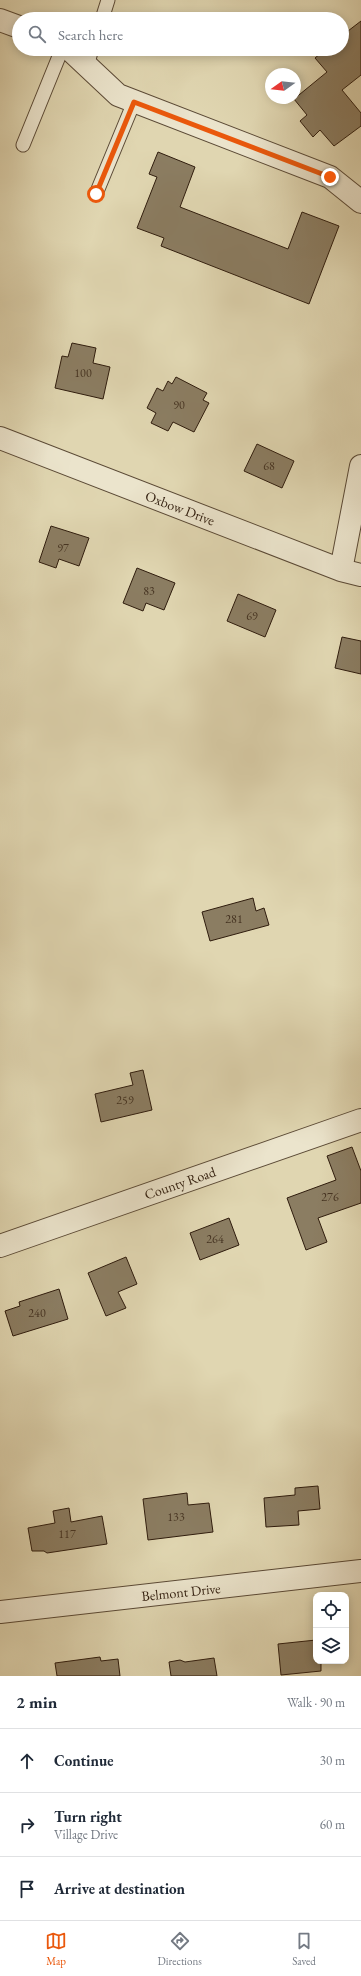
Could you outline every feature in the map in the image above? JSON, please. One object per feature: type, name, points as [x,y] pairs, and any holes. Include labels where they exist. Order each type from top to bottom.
[{"type":"street","points":[[0,20],[12,24]]},
{"type":"street","points":[[90,58],[118,96],[330,177],[361,202]]},
{"type":"street","name":"Oxbow Drive","points":[[0,438],[351,572]]},
{"type":"street","points":[[351,572],[361,466]]},
{"type":"street","name":"County Road","points":[[0,1246],[361,1120]]},
{"type":"street","name":"Belmont Drive","points":[[0,1612],[361,1571]]},
{"type":"lane","points":[[104,12],[108,0]]},
{"type":"lane","points":[[23,145],[59,56]]},
{"type":"lane","points":[[96,194],[134,102]]},
{"type":"building","points":[[361,21],[361,75],[342,90],[361,113],[361,126],[334,146],[320,130],[313,137],[300,121],[307,115],[298,104],[301,104],[301,93],[327,72],[315,58],[317,56],[349,56],[349,30]]},
{"type":"building","points":[[158,152],[195,167],[180,207],[288,249],[302,212],[339,226],[309,304],[161,246],[164,238],[137,228],[157,177],[149,174]]},
{"type":"building","points":[[72,343],[96,348],[93,363],[110,367],[103,399],[55,388],[62,356],[68,357]]},
{"type":"building","points":[[176,377],[207,393],[203,400],[209,403],[194,432],[173,422],[168,431],[151,423],[156,413],[147,408],[157,388],[163,391],[168,381],[172,384]]},
{"type":"building","points":[[257,444],[294,461],[282,488],[244,471]]},
{"type":"building","points":[[51,526],[89,538],[79,566],[59,559],[56,568],[39,562]]},
{"type":"building","points":[[137,568],[175,583],[164,610],[146,603],[143,611],[123,603]]},
{"type":"building","points":[[238,594],[276,610],[265,637],[227,621]]},
{"type":"building","points":[[342,637],[361,641],[361,674],[335,668]]},
{"type":"building","points":[[253,898],[256,911],[264,908],[269,925],[210,941],[202,912]]},
{"type":"building","points":[[143,1070],[152,1110],[101,1122],[95,1094],[133,1085],[130,1073]]},
{"type":"building","points":[[352,1147],[361,1171],[361,1203],[318,1218],[327,1242],[306,1250],[287,1198],[336,1180],[327,1156]]},
{"type":"building","points":[[229,1218],[239,1245],[200,1260],[190,1233]]},
{"type":"building","points":[[126,1257],[137,1284],[118,1292],[126,1308],[106,1316],[88,1273]]},
{"type":"building","points":[[59,1289],[68,1319],[13,1336],[5,1311],[20,1306],[19,1302]]},
{"type":"building","points":[[318,1486],[320,1509],[298,1511],[299,1525],[266,1527],[264,1498],[295,1495],[295,1488]]},
{"type":"building","points":[[187,1493],[188,1505],[209,1503],[213,1532],[148,1540],[143,1499]]},
{"type":"building","points":[[69,1508],[71,1522],[102,1516],[107,1544],[47,1553],[44,1551],[32,1551],[28,1528],[55,1523],[53,1511]]},
{"type":"building","points":[[313,1640],[313,1664],[321,1664],[321,1671],[281,1675],[278,1644]]},
{"type":"building","points":[[100,1657],[101,1661],[118,1659],[120,1676],[57,1676],[55,1663]]},
{"type":"building","points":[[214,1658],[217,1676],[171,1676],[169,1662],[180,1660],[185,1662]]},
{"type":"route","points":[[96,194],[134,102],[330,177]]}]
